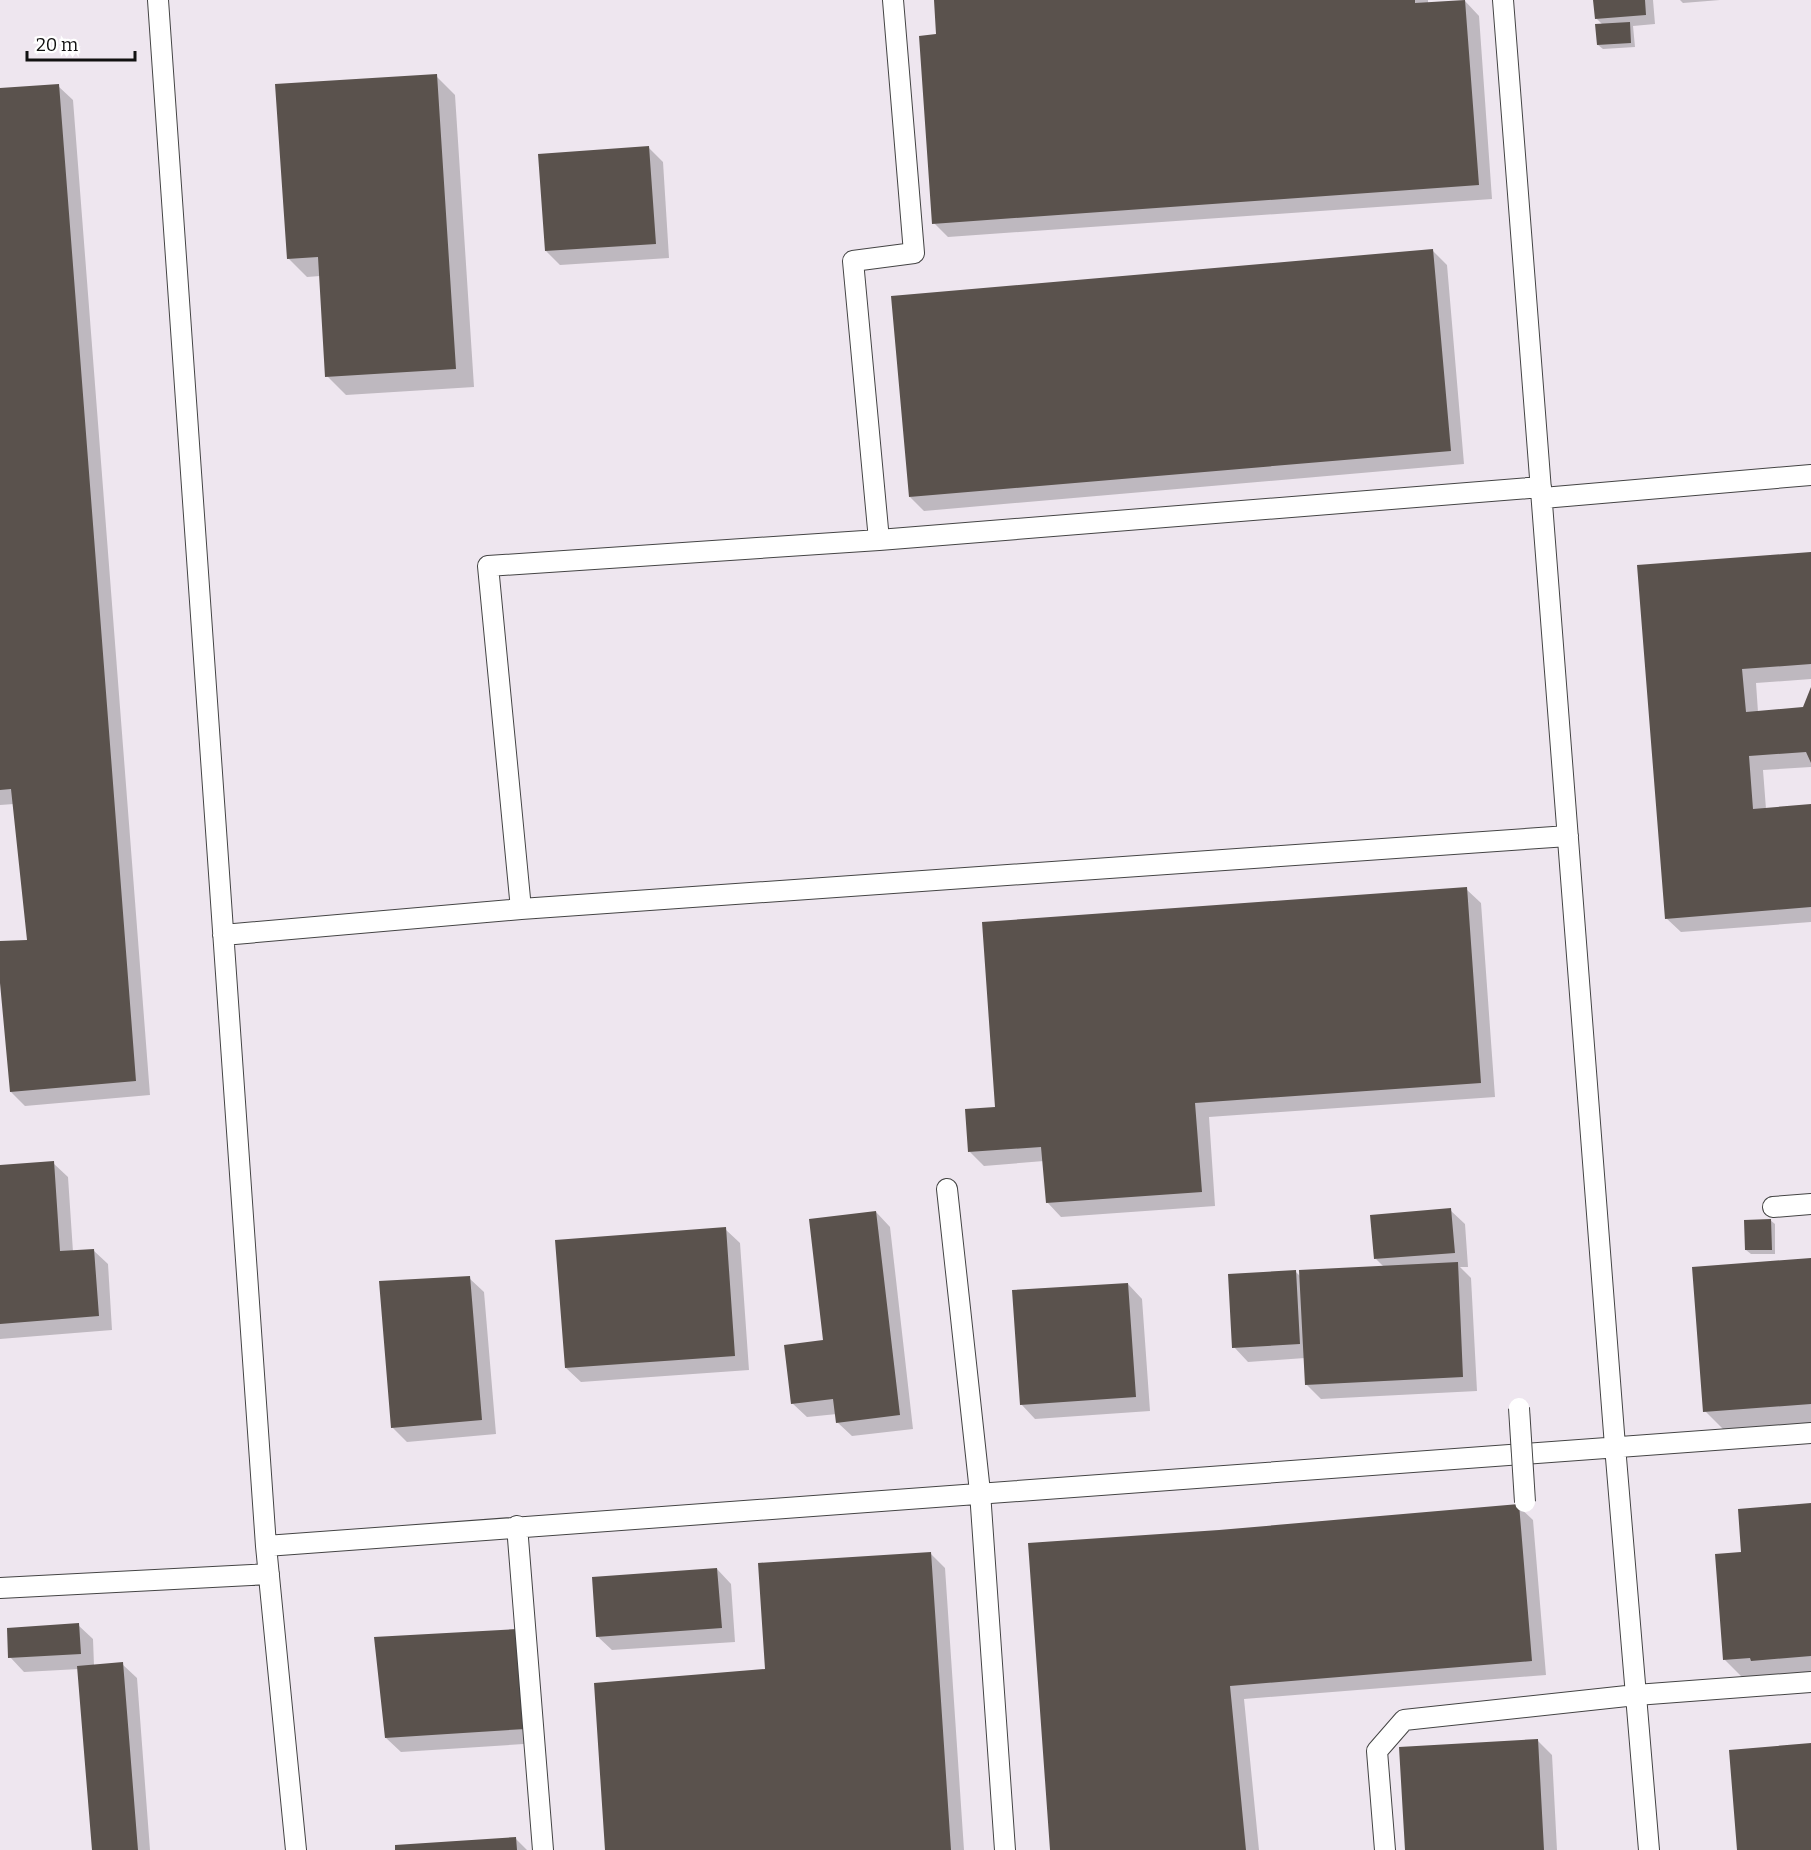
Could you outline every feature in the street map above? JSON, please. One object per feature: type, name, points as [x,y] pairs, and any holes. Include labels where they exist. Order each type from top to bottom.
[{"type":"lane","points":[[158,0],[268,1574],[296,1850]]},
{"type":"lane","points":[[879,540],[853,261],[914,253],[893,0]]},
{"type":"lane","points":[[1503,0],[1615,1446],[1649,1850]]},
{"type":"lane","points":[[521,909],[488,566],[1811,475]]},
{"type":"lane","points":[[223,935],[521,909],[1568,836]]},
{"type":"lane","points":[[947,1189],[980,1492],[1005,1850]]},
{"type":"lane","points":[[1773,1207],[1811,1204]]},
{"type":"lane","points":[[1519,1408],[1526,1502]]},
{"type":"lane","points":[[266,1545],[1811,1433]]},
{"type":"lane","points":[[517,1526],[543,1850]]},
{"type":"lane","points":[[0,1588],[268,1574]]},
{"type":"lane","points":[[1385,1850],[1377,1751],[1404,1720],[1636,1695],[1811,1682]]},
{"type":"shaded area","points":[[0,0],[1811,0],[1811,1850],[0,1850]]},
{"type":"building","points":[[934,0],[1415,0],[1415,3],[1465,0],[1479,185],[932,224],[919,36],[936,34]]},
{"type":"building","points":[[1593,0],[1645,0],[1646,15],[1595,19]]},
{"type":"building","points":[[1630,22],[1631,43],[1597,45],[1595,24]]},
{"type":"building","points":[[437,74],[456,369],[325,377],[318,257],[287,259],[275,84]]},
{"type":"building","points":[[59,84],[136,1081],[10,1092],[0,983],[0,941],[27,940],[11,789],[0,790],[0,88]]},
{"type":"building","points":[[649,146],[656,244],[545,251],[538,154]]},
{"type":"building","points":[[1433,249],[1451,451],[909,497],[891,296]]},
{"type":"building","points":[[1811,552],[1811,664],[1742,669],[1746,712],[1803,707],[1811,687],[1811,763],[1806,752],[1749,756],[1753,809],[1811,804],[1811,907],[1665,919],[1637,565]]},
{"type":"building","points":[[1467,887],[1481,1083],[1195,1103],[1202,1192],[1046,1203],[1041,1147],[968,1152],[965,1109],[995,1107],[982,922]]},
{"type":"building","points":[[54,1161],[60,1251],[94,1249],[99,1316],[0,1324],[0,1165]]},
{"type":"building","points":[[1451,1208],[1455,1253],[1374,1259],[1370,1215]]},
{"type":"building","points":[[876,1211],[900,1415],[836,1423],[833,1399],[791,1404],[784,1345],[823,1340],[809,1219]]},
{"type":"building","points":[[1771,1219],[1772,1250],[1745,1250],[1744,1220]]},
{"type":"building","points":[[726,1227],[735,1356],[565,1368],[555,1240]]},
{"type":"building","points":[[1811,1258],[1811,1404],[1703,1412],[1692,1267]]},
{"type":"building","points":[[1458,1262],[1463,1377],[1305,1385],[1299,1270]]},
{"type":"building","points":[[1296,1270],[1300,1344],[1232,1348],[1228,1274]]},
{"type":"building","points":[[470,1276],[482,1420],[391,1428],[379,1281]]},
{"type":"building","points":[[1128,1283],[1136,1397],[1020,1405],[1012,1290]]},
{"type":"building","points":[[1811,1503],[1811,1656],[1751,1661],[1750,1658],[1723,1660],[1715,1554],[1741,1552],[1738,1509]]},
{"type":"building","points":[[1519,1504],[1532,1661],[1230,1686],[1246,1850],[1050,1850],[1028,1543],[1219,1530]]},
{"type":"building","points":[[931,1552],[951,1850],[605,1850],[594,1683],[765,1669],[758,1563]]},
{"type":"building","points":[[717,1568],[722,1628],[596,1637],[592,1577]]},
{"type":"building","points":[[79,1623],[81,1654],[8,1658],[7,1628]]},
{"type":"building","points":[[517,1629],[525,1729],[385,1738],[374,1637]]},
{"type":"building","points":[[123,1662],[138,1850],[92,1850],[77,1666]]},
{"type":"building","points":[[1538,1739],[1544,1850],[1405,1850],[1399,1747]]},
{"type":"building","points":[[1811,1743],[1811,1850],[1737,1850],[1729,1750]]},
{"type":"building","points":[[516,1837],[517,1850],[395,1850],[395,1845]]}]
